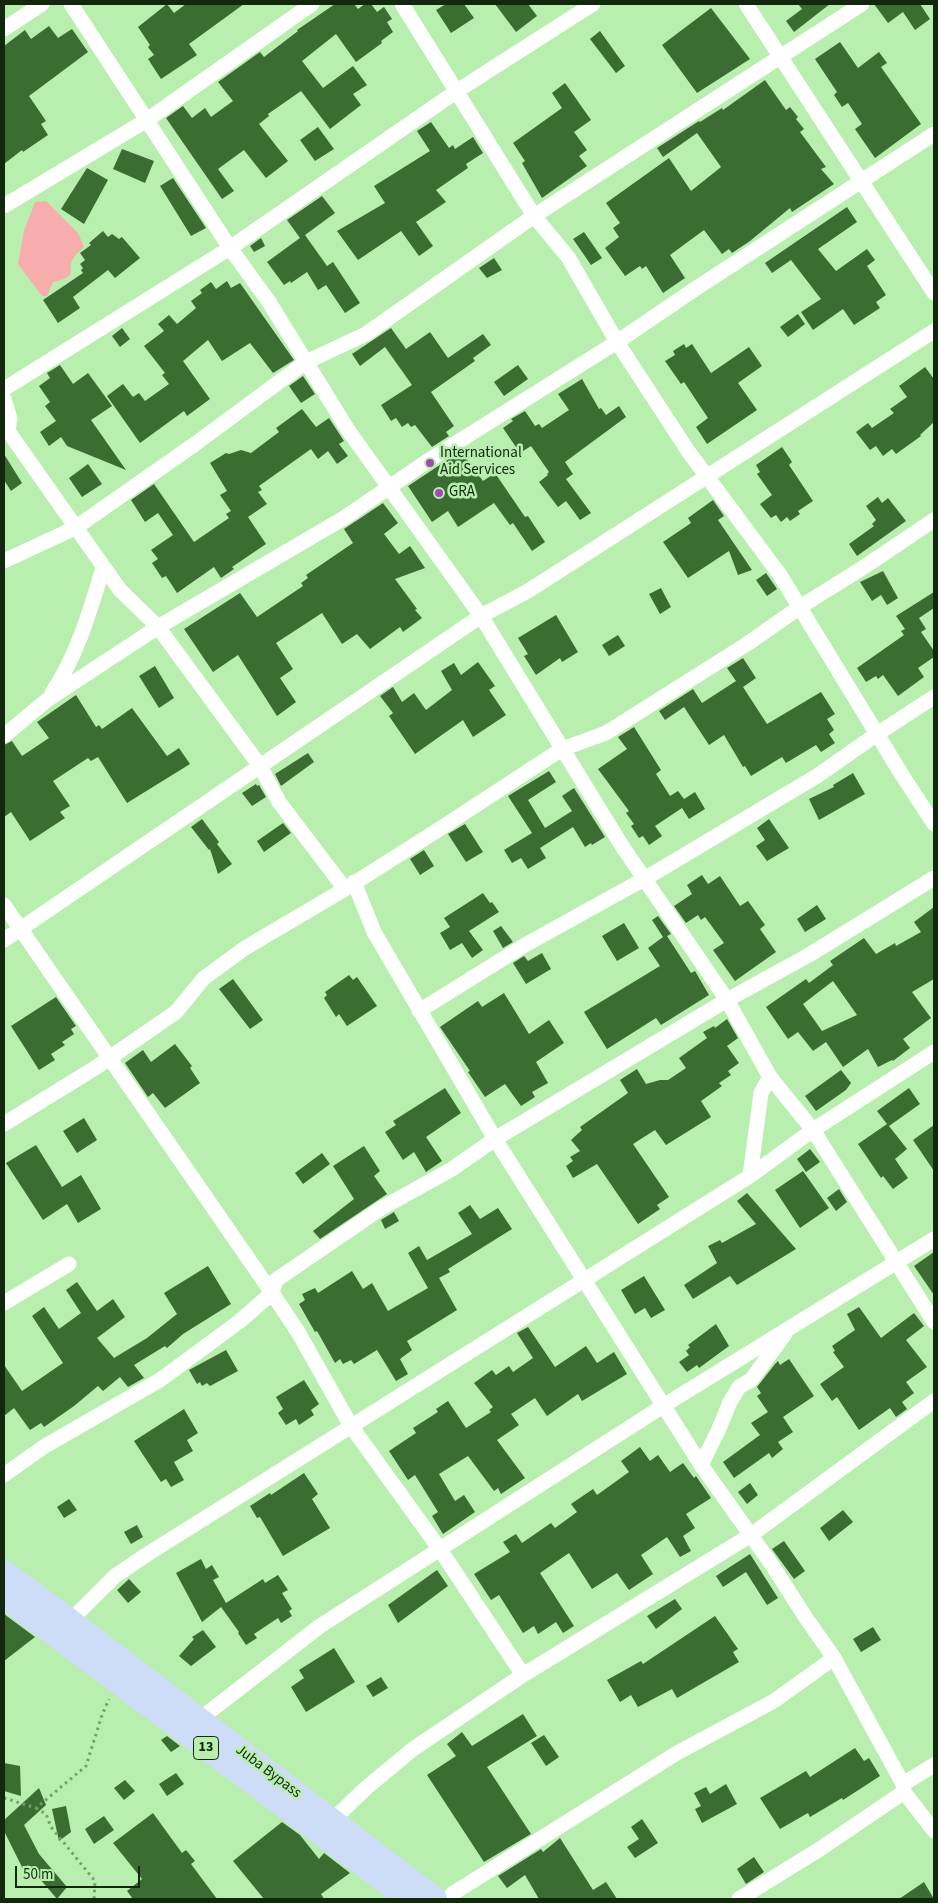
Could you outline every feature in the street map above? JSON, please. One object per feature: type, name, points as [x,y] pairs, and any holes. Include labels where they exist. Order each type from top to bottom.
[{"type":"main road","name":"Juba Bypass","points":[[4,1572],[444,1897]]},
{"type":"main road","name":"Juba Bypass","points":[[4,1597],[408,1899]]},
{"type":"street","points":[[4,29],[42,4]]},
{"type":"street","points":[[71,4],[230,248],[269,302],[348,430],[481,616],[622,846],[646,878],[727,1000],[770,1077],[813,1130],[934,1322]]},
{"type":"street","points":[[4,206],[147,120],[312,4]]},
{"type":"street","points":[[402,4],[534,216],[568,257],[616,342],[706,477],[759,546],[800,607],[934,824]]},
{"type":"street","points":[[4,389],[230,248],[457,91],[593,4]]},
{"type":"street","points":[[746,4],[934,293]]},
{"type":"street","points":[[4,561],[75,528],[195,444],[306,362],[366,334],[534,216],[862,4]]},
{"type":"street","points":[[4,736],[47,700],[158,627],[344,518],[429,460],[616,342],[934,134]]},
{"type":"street","points":[[4,940],[481,616],[528,591],[934,331]]},
{"type":"street","points":[[4,399],[10,419],[8,432],[103,568],[120,590],[158,627],[260,766],[279,802],[350,885],[374,932],[494,1139],[701,1465],[834,1658],[904,1788],[934,1831]]},
{"type":"street","points":[[4,1124],[109,1058],[176,1012],[204,978],[245,948],[438,830],[562,748],[606,734],[747,644],[800,607],[934,520]]},
{"type":"street","points":[[47,700],[65,673],[92,603],[103,568]]},
{"type":"street","points":[[419,1011],[525,945],[646,878],[817,776],[934,697]]},
{"type":"street","points":[[4,1475],[45,1446],[160,1380],[240,1321],[272,1293],[276,1280],[380,1208],[452,1169],[494,1139],[727,1000],[809,955],[934,878]]},
{"type":"street","points":[[4,905],[272,1293],[298,1332],[351,1426],[440,1548],[523,1675]]},
{"type":"street","points":[[76,1615],[115,1576],[750,1176],[813,1130],[934,1052]]},
{"type":"street","points":[[750,1176],[761,1093],[770,1077]]},
{"type":"street","points":[[208,1712],[320,1626],[663,1406],[934,1239]]},
{"type":"street","points":[[4,1304],[69,1264]]},
{"type":"street","points":[[701,1465],[738,1387],[751,1380],[788,1332],[787,1329]]},
{"type":"street","points":[[339,1814],[366,1788],[413,1749],[523,1675],[751,1535],[934,1401]]},
{"type":"street","points":[[444,1897],[677,1753],[774,1701],[834,1658]]},
{"type":"street","points":[[740,1899],[820,1849],[934,1765]]},
{"type":"path","points":[[36,1808],[86,1766],[112,1692]]},
{"type":"path","points":[[4,1798],[36,1808],[46,1814],[51,1827],[95,1881],[94,1899]]},
{"type":"shaded area","points":[[46,201],[78,233],[84,247],[73,259],[71,274],[64,279],[53,282],[47,296],[42,296],[18,264],[24,231],[35,202]]},
{"type":"building","points":[[167,4],[174,13],[186,4],[244,4],[189,44],[197,55],[161,79],[148,59],[154,55],[138,27]]},
{"type":"building","points":[[335,4],[354,4],[358,9],[365,4],[371,4],[377,12],[384,7],[392,19],[387,22],[393,32],[381,41],[382,43],[356,62],[336,34],[302,61],[323,88],[353,66],[367,85],[353,94],[361,105],[330,129],[301,91],[268,114],[269,116],[259,124],[288,161],[266,178],[244,150],[218,169],[234,191],[222,199],[166,118],[183,106],[192,118],[205,108],[211,117],[233,101],[218,82],[260,52],[264,57],[297,30]]},
{"type":"building","points":[[446,4],[464,4],[474,18],[451,33],[436,10]]},
{"type":"building","points":[[495,4],[528,4],[537,16],[516,32]]},
{"type":"building","points":[[798,4],[830,4],[794,32],[786,21],[802,9]]},
{"type":"building","points":[[874,4],[920,4],[930,19],[915,30],[903,12],[888,23]]},
{"type":"building","points":[[711,8],[750,59],[697,93],[662,45]]},
{"type":"building","points":[[49,26],[58,38],[72,29],[88,52],[29,96],[46,121],[41,124],[48,135],[23,152],[22,150],[4,164],[4,46],[25,30],[31,39]]},
{"type":"building","points":[[600,31],[625,66],[616,73],[590,39]]},
{"type":"building","points":[[840,42],[858,68],[879,52],[887,63],[881,67],[921,124],[875,158],[855,129],[862,124],[848,103],[842,107],[834,95],[837,92],[815,59]]},
{"type":"building","points":[[765,80],[786,110],[790,107],[798,117],[796,119],[804,129],[800,132],[826,167],[821,169],[834,184],[792,212],[790,208],[750,241],[732,253],[729,249],[722,254],[704,230],[670,255],[685,278],[663,293],[646,266],[642,269],[640,266],[625,276],[605,248],[619,237],[613,228],[620,223],[606,203],[669,158],[691,191],[721,167],[697,133],[663,157],[657,148],[699,121],[722,108],[723,110]]},
{"type":"building","points":[[565,83],[591,120],[574,132],[587,150],[579,156],[587,166],[542,198],[522,163],[525,161],[513,143],[562,108],[552,93]]},
{"type":"building","points":[[431,122],[449,148],[453,145],[455,149],[473,137],[483,153],[466,164],[468,168],[436,190],[446,202],[416,222],[433,246],[419,256],[401,231],[358,260],[337,231],[385,203],[374,186],[430,151],[417,131]]},
{"type":"building","points":[[318,127],[334,149],[315,161],[300,140]]},
{"type":"building","points":[[122,149],[154,161],[145,183],[113,169]]},
{"type":"building","points":[[87,168],[108,180],[84,224],[61,209]]},
{"type":"building","points":[[173,178],[206,228],[191,236],[160,186]]},
{"type":"building","points":[[322,196],[335,213],[305,235],[327,266],[333,262],[360,303],[345,313],[326,285],[318,290],[307,272],[291,283],[290,281],[284,285],[267,262],[300,238],[287,220]]},
{"type":"building","points":[[847,207],[857,222],[818,249],[836,271],[867,249],[875,260],[867,266],[886,295],[876,302],[880,308],[854,325],[843,309],[813,330],[801,312],[821,299],[791,260],[772,273],[765,263]]},
{"type":"building","points":[[103,231],[108,237],[112,234],[119,239],[122,237],[140,258],[115,278],[108,270],[73,297],[80,308],[58,323],[43,300],[83,273],[81,270],[83,268],[80,264],[85,260],[80,253],[91,245],[89,243]]},
{"type":"building","points":[[584,232],[602,258],[591,265],[573,239]]},
{"type":"building","points":[[261,238],[265,246],[254,252],[250,246]]},
{"type":"building","points":[[494,258],[502,270],[487,278],[479,268]]},
{"type":"building","points":[[227,281],[231,288],[240,283],[294,360],[273,373],[250,343],[222,361],[208,340],[183,361],[210,399],[187,416],[184,411],[140,443],[107,396],[123,384],[133,397],[139,393],[145,401],[169,384],[162,375],[165,373],[144,346],[164,331],[158,324],[169,315],[177,324],[196,308],[191,301],[202,293],[200,290],[211,282],[216,289]]},
{"type":"building","points":[[798,314],[805,324],[788,337],[780,327]]},
{"type":"building","points":[[122,328],[130,339],[120,347],[112,336]]},
{"type":"building","points":[[391,328],[406,349],[430,332],[448,358],[483,334],[491,345],[473,358],[475,361],[431,392],[454,426],[446,432],[449,436],[432,447],[415,425],[411,427],[408,423],[402,427],[396,418],[391,421],[381,405],[412,385],[385,347],[360,366],[352,354]]},
{"type":"building","points":[[684,344],[686,348],[692,344],[711,373],[749,347],[762,366],[738,383],[757,410],[707,444],[696,427],[708,418],[684,382],[681,384],[665,361],[675,355],[673,351]]},
{"type":"building","points":[[60,365],[73,384],[88,373],[112,406],[91,420],[126,470],[67,446],[61,437],[49,446],[40,432],[56,421],[45,406],[50,402],[39,386],[50,378],[47,373]]},
{"type":"building","points":[[518,365],[528,379],[504,396],[494,382]]},
{"type":"building","points":[[925,367],[934,379],[934,422],[921,436],[896,454],[892,449],[883,456],[876,446],[870,450],[856,432],[868,423],[872,428],[894,413],[890,409],[907,397],[899,386]]},
{"type":"building","points":[[303,376],[315,394],[301,403],[289,386]]},
{"type":"building","points":[[582,379],[599,409],[601,408],[606,415],[619,406],[626,417],[565,462],[573,474],[566,479],[591,513],[580,520],[566,501],[558,507],[539,482],[549,472],[531,446],[520,453],[503,428],[513,421],[511,419],[525,411],[535,426],[539,424],[542,428],[569,410],[558,394]]},
{"type":"building","points":[[302,409],[316,427],[329,418],[344,441],[339,444],[348,456],[337,464],[328,451],[318,459],[311,449],[259,486],[262,490],[258,492],[267,504],[248,517],[266,544],[232,567],[234,569],[221,578],[214,567],[177,593],[166,576],[162,578],[152,563],[158,559],[151,550],[173,535],[158,513],[145,522],[131,500],[154,484],[194,542],[229,518],[226,514],[231,511],[220,495],[227,491],[210,463],[226,453],[229,454],[241,450],[251,453],[279,432],[276,428]]},
{"type":"building","points":[[782,447],[792,462],[789,465],[813,501],[798,511],[800,514],[790,521],[787,517],[781,522],[776,515],[771,518],[760,504],[772,495],[757,474],[760,472],[756,465]]},
{"type":"building","points":[[461,451],[483,481],[495,473],[525,517],[528,516],[545,542],[532,551],[513,523],[510,525],[494,503],[458,527],[448,511],[432,522],[408,486]]},
{"type":"building","points":[[4,454],[22,483],[11,491],[4,480]]},
{"type":"building","points":[[88,464],[102,484],[82,497],[69,478]]},
{"type":"building","points":[[878,497],[882,503],[888,498],[906,521],[857,556],[849,544],[874,526],[872,524],[876,520],[866,506]]},
{"type":"building","points":[[713,500],[724,516],[718,520],[752,570],[738,575],[729,551],[688,578],[663,542],[691,523],[688,518]]},
{"type":"building","points":[[383,503],[398,523],[384,534],[399,554],[410,546],[425,568],[395,579],[422,618],[403,632],[400,627],[370,649],[357,634],[342,644],[322,613],[276,643],[293,669],[280,678],[296,702],[277,716],[238,655],[213,672],[184,629],[240,593],[257,617],[303,586],[301,583],[308,578],[306,575],[353,543],[344,529]]},
{"type":"building","points":[[883,571],[898,598],[887,605],[881,595],[872,601],[860,582]]},
{"type":"building","points":[[766,573],[777,589],[767,596],[756,580]]},
{"type":"building","points":[[661,588],[671,607],[660,614],[649,594]]},
{"type":"building","points":[[934,592],[934,608],[919,618],[926,629],[921,632],[934,651],[934,657],[918,668],[924,677],[898,696],[883,675],[878,679],[876,676],[866,682],[857,668],[904,635],[901,631],[905,629],[896,616]]},
{"type":"building","points":[[556,615],[578,652],[562,662],[560,658],[536,675],[524,656],[528,654],[518,638]]},
{"type":"building","points":[[618,635],[625,646],[609,656],[602,645]]},
{"type":"building","points":[[743,658],[756,678],[743,687],[767,724],[821,692],[835,714],[827,719],[834,730],[829,734],[835,743],[821,752],[816,745],[786,763],[782,757],[751,776],[745,766],[743,767],[724,735],[709,745],[684,707],[665,720],[659,711],[693,689],[702,703],[736,681],[727,668]]},
{"type":"building","points":[[478,662],[495,686],[489,690],[506,715],[473,737],[463,720],[415,754],[389,716],[393,713],[380,696],[393,687],[402,702],[414,693],[426,710],[452,690],[441,671],[454,663],[461,675]]},
{"type":"building","points":[[155,666],[174,698],[159,708],[139,676]]},
{"type":"building","points":[[76,695],[96,727],[99,725],[102,729],[132,708],[167,756],[179,748],[190,764],[127,803],[98,757],[91,761],[88,758],[53,781],[70,806],[60,812],[65,818],[30,841],[11,812],[4,817],[4,745],[12,741],[22,756],[49,738],[37,722]]},
{"type":"building","points":[[634,727],[661,770],[656,774],[670,796],[678,791],[684,799],[695,792],[705,809],[689,819],[682,808],[655,826],[662,836],[649,845],[643,836],[639,838],[631,826],[634,824],[626,813],[629,811],[598,769],[627,749],[618,737]]},
{"type":"building","points":[[308,753],[314,762],[281,786],[275,774]]},
{"type":"building","points":[[549,771],[556,782],[528,800],[545,828],[572,811],[562,796],[574,788],[605,837],[585,847],[573,827],[540,848],[546,858],[528,869],[521,858],[512,863],[504,850],[532,833],[508,796]]},
{"type":"building","points":[[853,773],[865,794],[819,820],[809,799],[834,787],[833,785]]},
{"type":"building","points":[[256,784],[257,786],[259,785],[266,797],[252,806],[242,793]]},
{"type":"building","points":[[202,819],[232,864],[218,874],[210,849],[191,827]]},
{"type":"building","points":[[769,819],[789,848],[767,861],[756,846],[765,840],[757,828]]},
{"type":"building","points":[[283,823],[291,833],[264,852],[257,841]]},
{"type":"building","points":[[465,824],[483,852],[466,862],[448,834]]},
{"type":"building","points":[[424,850],[434,866],[420,875],[410,859]]},
{"type":"building","points":[[702,875],[708,884],[720,876],[740,906],[748,901],[765,925],[760,929],[776,952],[735,981],[713,950],[724,943],[705,917],[701,920],[698,915],[686,923],[674,906],[692,894],[687,885]]},
{"type":"building","points":[[483,893],[499,912],[469,931],[483,950],[472,958],[462,943],[450,950],[440,933],[450,927],[444,918]]},
{"type":"building","points":[[817,905],[826,919],[805,932],[797,919]]},
{"type":"building","points":[[934,907],[934,979],[912,992],[931,1018],[903,1039],[910,1048],[893,1061],[878,1067],[868,1049],[843,1067],[826,1042],[813,1051],[798,1032],[788,1039],[766,1007],[806,979],[809,983],[833,965],[830,961],[864,938],[876,954],[895,943],[896,946],[921,932],[914,922]],"holes":[[[833,981],[857,1015],[822,1031],[803,1004]]]},
{"type":"building","points":[[658,916],[671,934],[667,936],[691,973],[695,971],[709,995],[661,1025],[656,1018],[607,1049],[584,1012],[660,966],[648,948],[663,937],[652,920]]},
{"type":"building","points":[[624,923],[639,948],[617,961],[602,936]]},
{"type":"building","points":[[501,926],[513,942],[503,948],[493,931]]},
{"type":"building","points":[[542,953],[551,969],[526,984],[513,963],[524,956],[528,961]]},
{"type":"building","points":[[349,975],[353,980],[357,977],[377,1006],[347,1026],[339,1014],[336,1017],[324,998],[327,995],[325,992]]},
{"type":"building","points":[[233,979],[263,1020],[250,1029],[219,989]]},
{"type":"building","points":[[504,993],[529,1034],[549,1020],[564,1043],[536,1062],[548,1083],[532,1092],[535,1097],[521,1106],[505,1084],[485,1097],[440,1027],[478,1001],[482,1007]]},
{"type":"building","points":[[56,997],[76,1026],[71,1029],[74,1034],[62,1042],[65,1045],[51,1054],[55,1060],[39,1070],[11,1026]]},
{"type":"building","points":[[727,1019],[738,1038],[727,1046],[739,1063],[728,1071],[731,1075],[719,1083],[722,1086],[701,1101],[711,1117],[666,1145],[655,1130],[633,1144],[669,1197],[657,1205],[660,1209],[638,1224],[597,1164],[573,1178],[566,1166],[573,1161],[570,1157],[580,1151],[571,1140],[582,1130],[580,1127],[628,1093],[620,1080],[637,1069],[646,1084],[668,1080],[686,1068],[679,1058],[707,1038],[703,1032],[714,1026],[715,1028]]},
{"type":"building","points":[[175,1044],[192,1066],[190,1068],[200,1083],[165,1108],[153,1093],[148,1097],[125,1063],[143,1050],[151,1062]]},
{"type":"building","points":[[841,1070],[851,1083],[846,1090],[816,1111],[805,1096]]},
{"type":"building","points":[[445,1088],[461,1113],[426,1137],[442,1161],[426,1172],[414,1152],[403,1160],[385,1132],[396,1125],[393,1121]]},
{"type":"building","points":[[909,1088],[920,1104],[889,1126],[907,1149],[895,1159],[908,1178],[893,1189],[883,1176],[881,1178],[858,1144],[887,1124],[877,1111]]},
{"type":"building","points":[[84,1118],[97,1140],[77,1153],[63,1131]]},
{"type":"building","points":[[934,1125],[934,1171],[913,1140]]},
{"type":"building","points":[[36,1145],[62,1187],[81,1175],[101,1209],[78,1223],[67,1204],[43,1220],[6,1163]]},
{"type":"building","points":[[364,1146],[380,1171],[374,1176],[387,1194],[320,1239],[313,1231],[354,1199],[333,1166]]},
{"type":"building","points":[[810,1149],[820,1162],[806,1172],[797,1159]]},
{"type":"building","points":[[322,1153],[330,1164],[303,1184],[295,1173]]},
{"type":"building","points":[[803,1171],[829,1208],[800,1228],[775,1190]]},
{"type":"building","points":[[839,1189],[847,1202],[836,1211],[827,1198]]},
{"type":"building","points":[[747,1193],[796,1249],[737,1285],[730,1276],[693,1299],[684,1285],[717,1263],[708,1246],[720,1240],[722,1243],[756,1224],[737,1201]]},
{"type":"building","points":[[470,1205],[480,1219],[498,1208],[512,1229],[448,1269],[450,1272],[439,1278],[457,1310],[407,1341],[412,1350],[400,1359],[408,1374],[396,1381],[377,1350],[354,1364],[351,1360],[343,1364],[340,1359],[335,1363],[299,1304],[305,1300],[302,1294],[315,1288],[318,1293],[352,1271],[363,1289],[372,1283],[388,1311],[428,1288],[408,1253],[419,1246],[427,1260],[472,1234],[458,1213]]},
{"type":"building","points":[[394,1212],[399,1221],[385,1229],[381,1220]]},
{"type":"building","points":[[934,1252],[934,1295],[914,1266]]},
{"type":"building","points":[[208,1266],[231,1304],[183,1334],[167,1348],[165,1346],[134,1365],[144,1378],[128,1387],[120,1377],[103,1391],[98,1386],[44,1427],[41,1423],[30,1430],[14,1408],[4,1416],[4,1365],[22,1391],[63,1363],[32,1316],[44,1307],[59,1329],[81,1313],[66,1290],[77,1282],[97,1311],[113,1299],[125,1317],[97,1338],[114,1358],[147,1338],[177,1314],[164,1293]]},
{"type":"building","points":[[644,1276],[665,1310],[651,1318],[645,1308],[635,1314],[621,1290]]},
{"type":"building","points":[[859,1307],[881,1338],[914,1313],[924,1326],[906,1340],[927,1367],[906,1382],[914,1393],[902,1402],[907,1409],[896,1417],[890,1408],[859,1430],[837,1397],[832,1401],[820,1384],[844,1367],[833,1352],[835,1351],[832,1346],[855,1330],[847,1314]]},
{"type":"building","points":[[716,1324],[729,1346],[699,1368],[697,1365],[687,1372],[679,1362],[689,1355],[686,1351],[690,1347],[688,1345]]},
{"type":"building","points":[[528,1327],[555,1367],[586,1346],[597,1363],[614,1352],[627,1374],[582,1401],[578,1394],[547,1416],[535,1398],[511,1414],[519,1425],[497,1440],[525,1478],[501,1494],[498,1488],[494,1491],[468,1456],[439,1474],[455,1501],[464,1495],[475,1512],[443,1534],[432,1516],[438,1512],[415,1475],[408,1480],[389,1451],[416,1433],[413,1428],[438,1412],[436,1409],[448,1401],[466,1428],[491,1412],[489,1410],[493,1407],[474,1383],[492,1370],[496,1375],[509,1366],[513,1372],[533,1358],[517,1333]]},
{"type":"building","points":[[226,1350],[238,1371],[210,1386],[207,1383],[202,1386],[200,1382],[197,1384],[189,1370]]},
{"type":"building","points":[[789,1359],[814,1396],[783,1417],[793,1432],[778,1442],[783,1449],[772,1458],[769,1453],[734,1478],[723,1462],[760,1435],[751,1423],[768,1412],[757,1396],[761,1393],[757,1387],[778,1361],[780,1365]]},
{"type":"building","points":[[304,1380],[319,1404],[311,1410],[314,1415],[299,1425],[296,1419],[286,1425],[278,1413],[283,1409],[276,1397]]},
{"type":"building","points":[[184,1409],[198,1433],[187,1440],[193,1451],[174,1462],[184,1480],[171,1487],[166,1479],[161,1482],[134,1441]]},
{"type":"building","points":[[640,1447],[650,1461],[658,1455],[670,1472],[683,1463],[694,1478],[696,1476],[711,1498],[686,1514],[695,1528],[683,1536],[691,1551],[680,1557],[667,1537],[641,1555],[653,1574],[629,1590],[617,1573],[592,1589],[569,1553],[540,1573],[574,1626],[563,1633],[556,1622],[538,1634],[534,1626],[523,1633],[499,1595],[491,1600],[474,1574],[510,1552],[503,1542],[516,1534],[522,1543],[551,1523],[555,1528],[577,1512],[571,1504],[593,1489],[597,1495],[629,1472],[621,1461]]},
{"type":"building","points":[[304,1473],[318,1494],[312,1499],[330,1528],[283,1556],[260,1517],[257,1518],[250,1506],[270,1493],[271,1495]]},
{"type":"building","points":[[750,1483],[758,1495],[747,1504],[738,1492]]},
{"type":"building","points":[[69,1499],[77,1510],[64,1518],[57,1507]]},
{"type":"building","points":[[843,1510],[853,1522],[829,1541],[820,1528]]},
{"type":"building","points":[[137,1525],[143,1537],[131,1544],[124,1532]]},
{"type":"building","points":[[784,1541],[805,1571],[794,1579],[772,1549]]},
{"type":"building","points":[[750,1554],[778,1598],[767,1605],[746,1572],[723,1587],[716,1576]]},
{"type":"building","points":[[201,1559],[206,1569],[212,1565],[219,1577],[213,1580],[226,1603],[263,1579],[265,1583],[278,1575],[288,1590],[282,1593],[292,1609],[289,1611],[292,1616],[281,1623],[278,1618],[254,1634],[257,1638],[246,1645],[221,1607],[202,1622],[176,1573]]},
{"type":"building","points":[[437,1570],[448,1586],[398,1623],[388,1605]]},
{"type":"building","points":[[129,1579],[141,1592],[128,1603],[117,1590]]},
{"type":"building","points":[[675,1599],[682,1609],[656,1629],[647,1616]]},
{"type":"building","points":[[4,1614],[35,1637],[4,1661]]},
{"type":"building","points":[[715,1616],[738,1649],[733,1652],[739,1662],[677,1698],[672,1689],[638,1707],[631,1695],[620,1702],[607,1680],[641,1661],[643,1664]]},
{"type":"building","points":[[873,1627],[881,1640],[861,1652],[853,1639]]},
{"type":"building","points":[[203,1630],[216,1647],[191,1666],[179,1656],[194,1639],[192,1637]]},
{"type":"building","points":[[334,1648],[355,1682],[306,1712],[291,1687],[304,1678],[299,1670]]},
{"type":"building","points":[[381,1677],[388,1688],[373,1697],[366,1686]]},
{"type":"building","points":[[523,1714],[537,1736],[487,1767],[531,1834],[484,1862],[427,1775],[456,1756],[447,1744],[462,1732],[472,1746]]},
{"type":"building","points":[[544,1735],[559,1757],[546,1766],[531,1743]]},
{"type":"building","points":[[167,1736],[180,1746],[171,1752],[161,1740]]},
{"type":"building","points":[[855,1748],[864,1761],[869,1758],[880,1776],[843,1800],[842,1798],[810,1817],[808,1813],[780,1829],[760,1798],[806,1771],[810,1777]]},
{"type":"building","points":[[4,1763],[20,1766],[21,1796],[4,1791]]},
{"type":"building","points":[[176,1773],[184,1784],[167,1796],[159,1784]]},
{"type":"building","points":[[125,1780],[135,1791],[124,1800],[114,1788]]},
{"type":"building","points":[[726,1784],[737,1804],[702,1823],[695,1809],[701,1806],[694,1793],[706,1787],[710,1794]]},
{"type":"building","points":[[39,1788],[46,1805],[24,1825],[39,1854],[67,1887],[57,1899],[28,1865],[23,1869],[4,1831],[4,1820]]},
{"type":"building","points":[[66,1806],[71,1832],[59,1841],[52,1809]]},
{"type":"building","points":[[153,1813],[182,1853],[186,1850],[195,1861],[191,1864],[217,1899],[133,1899],[127,1891],[142,1879],[113,1843]]},
{"type":"building","points":[[104,1816],[114,1830],[94,1844],[85,1829]]},
{"type":"building","points":[[642,1819],[658,1843],[635,1858],[627,1847],[639,1839],[631,1827]]},
{"type":"building","points":[[282,1822],[300,1835],[319,1859],[324,1853],[350,1873],[321,1894],[324,1899],[264,1899],[233,1861]]},
{"type":"building","points":[[560,1838],[593,1890],[606,1882],[617,1899],[539,1899],[525,1875],[507,1888],[498,1876],[541,1849],[543,1852]]},
{"type":"building","points":[[754,1857],[764,1872],[746,1884],[737,1869]]},
{"type":"building","points":[[924,1882],[934,1899],[899,1899]]},
{"type":"place","name":"International Aid Services","points":[[430,463]]},
{"type":"place","name":"GRA","points":[[439,493]]}]
